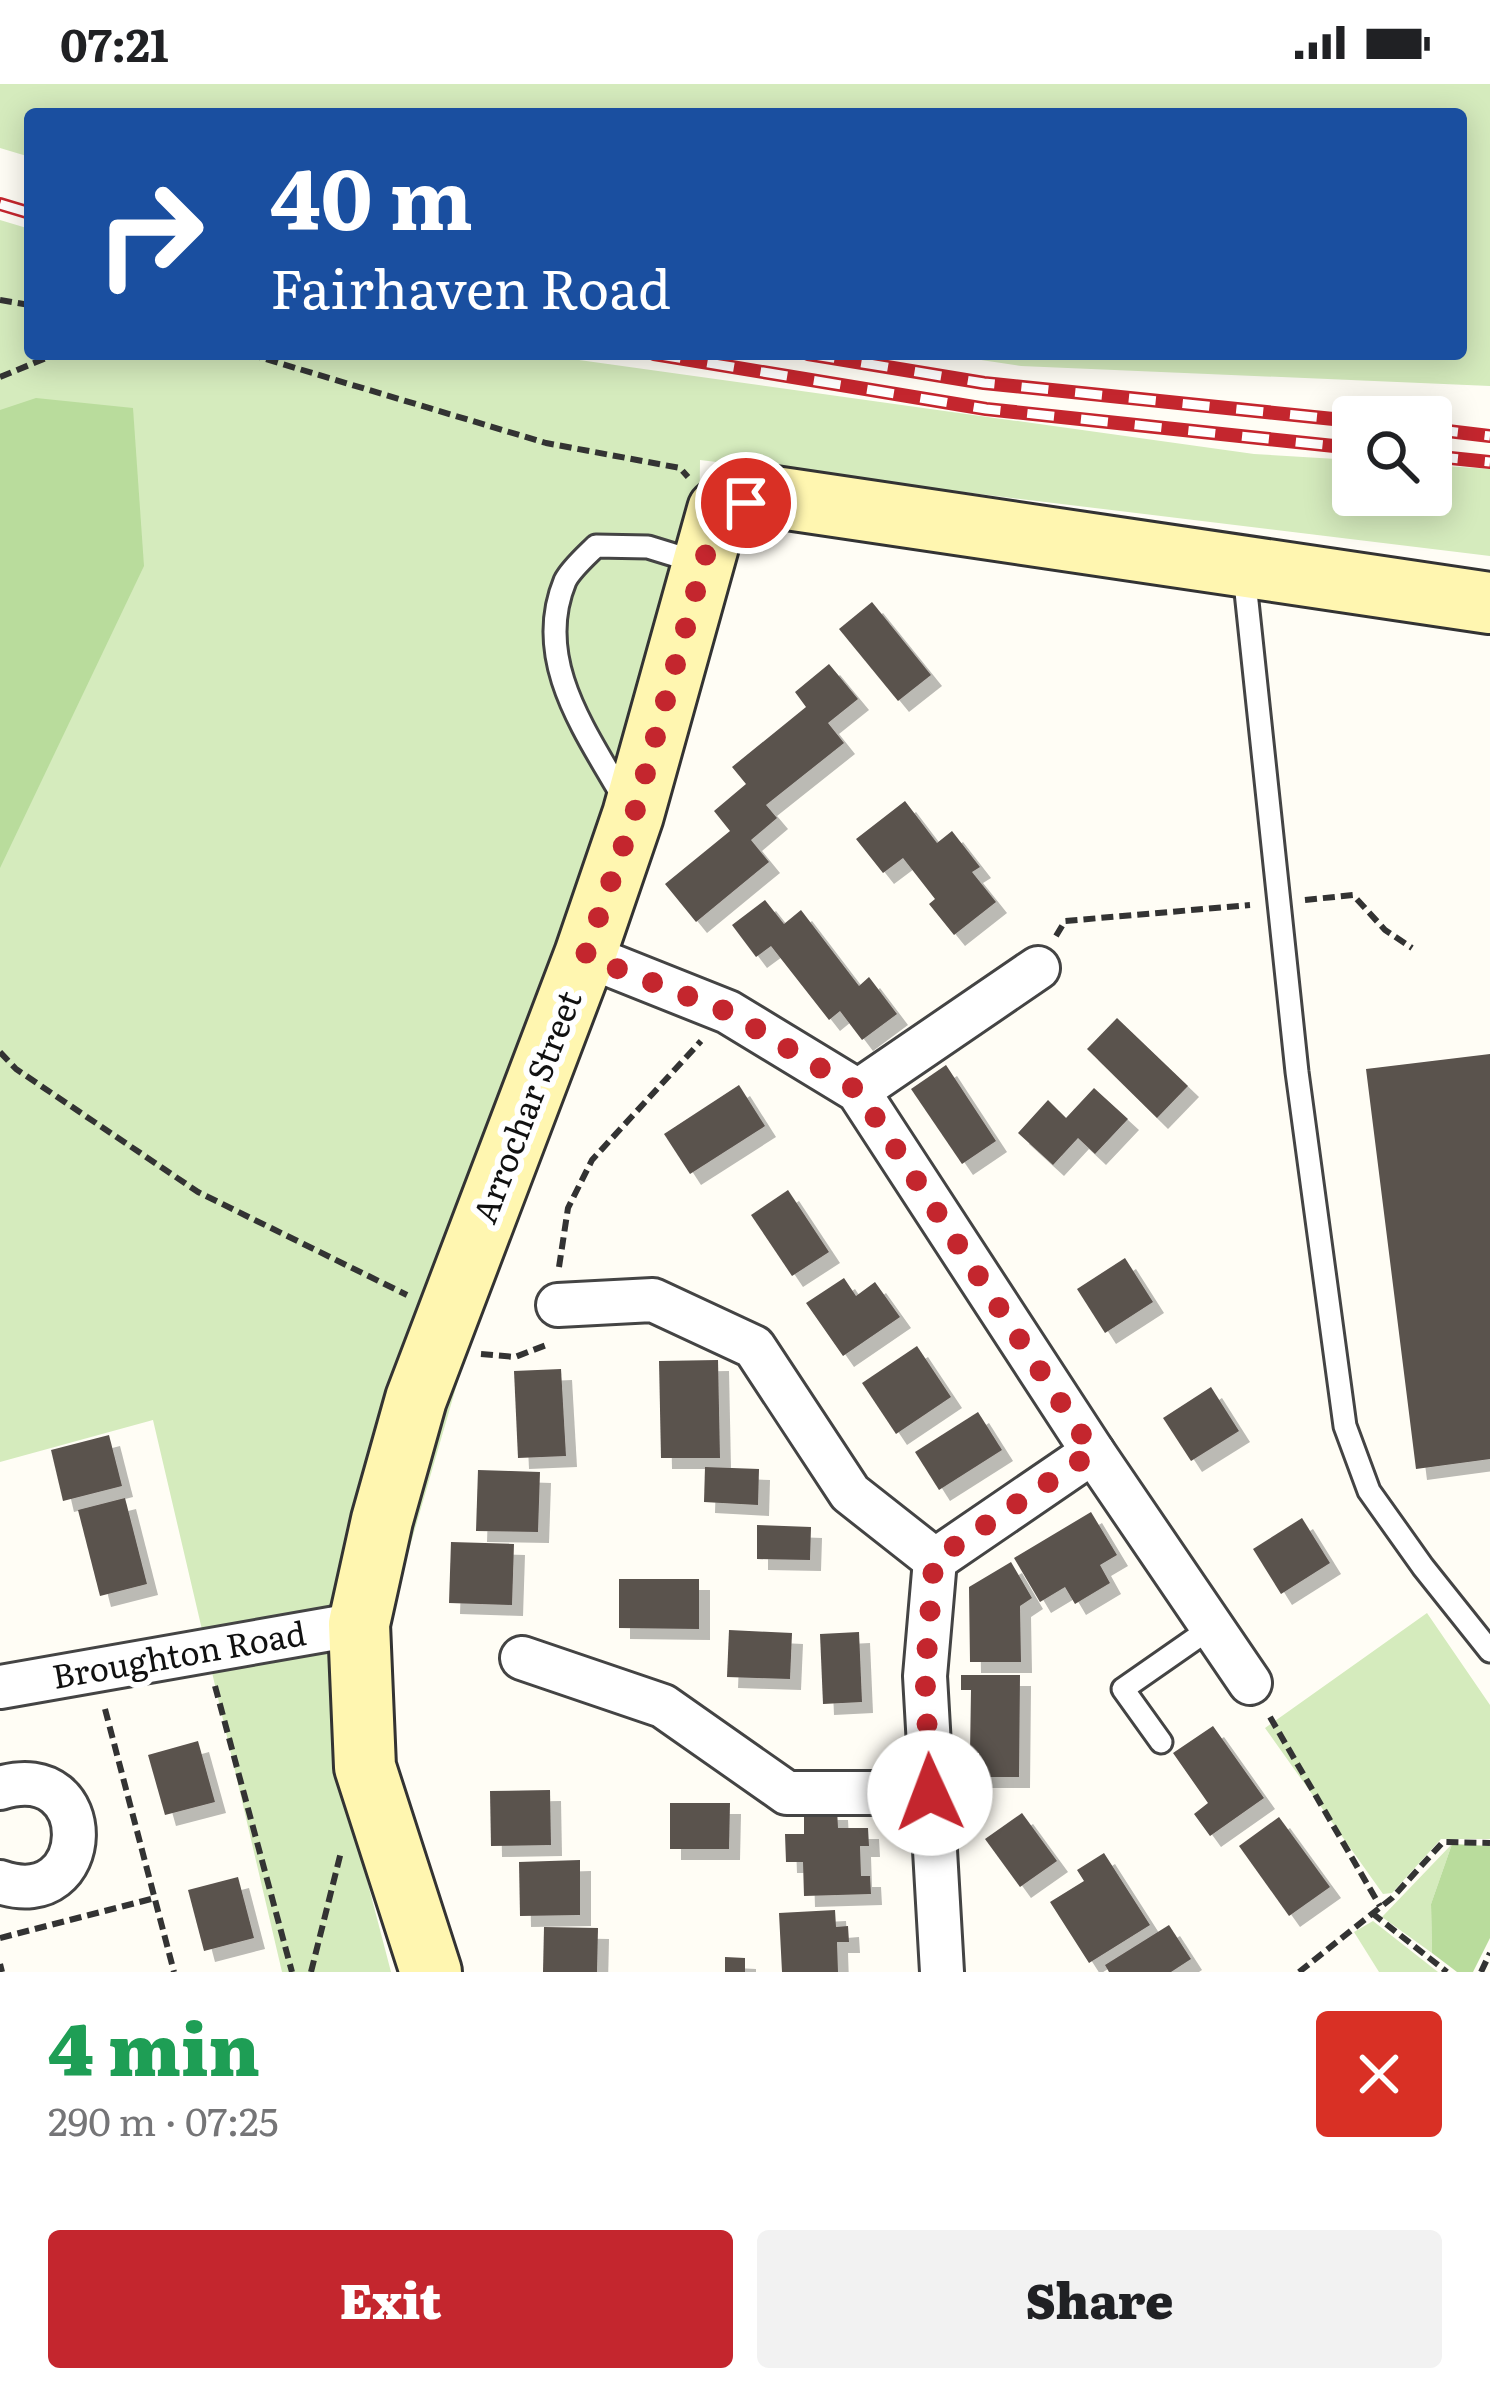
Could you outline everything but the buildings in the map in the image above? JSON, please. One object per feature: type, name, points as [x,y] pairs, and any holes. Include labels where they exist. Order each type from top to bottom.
[{"type":"street","points":[[711,537],[774,496],[1490,603]]},
{"type":"street","name":"Arrochar Street","points":[[431,1972],[365,1768],[358,1624],[399,1460],[442,1329],[634,815],[711,537]]},
{"type":"street","points":[[585,956],[728,1012],[858,1091],[1250,1683]]},
{"type":"street","points":[[858,1091],[1038,968]]},
{"type":"street","points":[[557,1304],[653,1300],[754,1347],[850,1492],[934,1560]]},
{"type":"street","points":[[934,1560],[1093,1452]]},
{"type":"street","points":[[934,1560],[925,1676],[942,1972]]},
{"type":"street","name":"Broughton Road","points":[[0,1688],[358,1624]]},
{"type":"street","points":[[522,1658],[663,1706],[787,1793],[930,1793]]},
{"type":"street","points":[[0,1788],[35,1784],[51,1791],[64,1802],[76,1834],[73,1852],[52,1879],[19,1887],[0,1882]]},
{"type":"lane","points":[[634,815],[563,691],[555,636],[566,579],[596,546],[648,547],[711,537]]},
{"type":"lane","points":[[1243,567],[1298,1072],[1345,1426],[1369,1491],[1490,1651]]},
{"type":"lane","points":[[1161,1742],[1123,1689],[1212,1627]]},
{"type":"path","points":[[0,377],[41,360]]},
{"type":"path","points":[[269,360],[546,443],[680,468],[711,537]]},
{"type":"path","points":[[1038,968],[1065,921],[1353,895],[1385,929],[1412,948]]},
{"type":"path","points":[[0,1052],[16,1069],[198,1192],[484,1355],[515,1357],[551,1343],[568,1208],[592,1160],[728,1012]]},
{"type":"path","points":[[206,1651],[292,1972]]},
{"type":"path","points":[[95,1670],[174,1972]]},
{"type":"path","points":[[1250,1683],[1380,1906]]},
{"type":"path","points":[[311,1972],[341,1852],[340,1797],[371,1788]]},
{"type":"path","points":[[1299,1972],[1380,1906],[1442,1842],[1490,1843]]},
{"type":"path","points":[[0,1938],[154,1898]]},
{"type":"path","points":[[1372,1913],[1447,1972]]},
{"type":"path","points":[[1481,1972],[1490,1953]]},
{"type":"green space","points":[[0,84],[1490,84],[1490,386],[1021,366],[981,360],[1467,360],[1467,108],[24,108],[24,155],[0,148]]},
{"type":"green space","points":[[0,220],[24,227],[24,360],[579,360],[1254,454],[1332,459],[1332,516],[1452,516],[1452,466],[1490,469],[1490,556],[700,460],[698,647],[477,1315],[397,1591],[351,1682],[362,1861],[391,1972],[282,1972],[153,1420],[0,1462]]},
{"type":"green space","points":[[36,398],[133,408],[144,566],[0,868],[0,410]]},
{"type":"green space","points":[[1427,1613],[1490,1705],[1490,1839],[1441,1839],[1392,1893],[1383,1894],[1265,1728]]},
{"type":"green space","points":[[1452,1844],[1431,1904],[1432,1953],[1382,1917]]},
{"type":"green space","points":[[1452,1844],[1490,1846],[1490,1938],[1473,1972],[1457,1972],[1432,1953],[1431,1904]]},
{"type":"green space","points":[[1373,1921],[1438,1972],[1379,1972],[1354,1932]]},
{"type":"railway","points":[[0,204],[24,211]]},
{"type":"railway","points":[[690,360],[986,409],[1332,446]]},
{"type":"railway","points":[[844,360],[984,383],[1332,419]]},
{"type":"railway","points":[[1452,431],[1490,436]]},
{"type":"railway","points":[[1452,458],[1490,462]]},
{"type":"route","points":[[746,503],[718,510],[634,815],[585,956],[728,1012],[858,1091],[1093,1452],[934,1560],[925,1676],[930,1793]]}]
